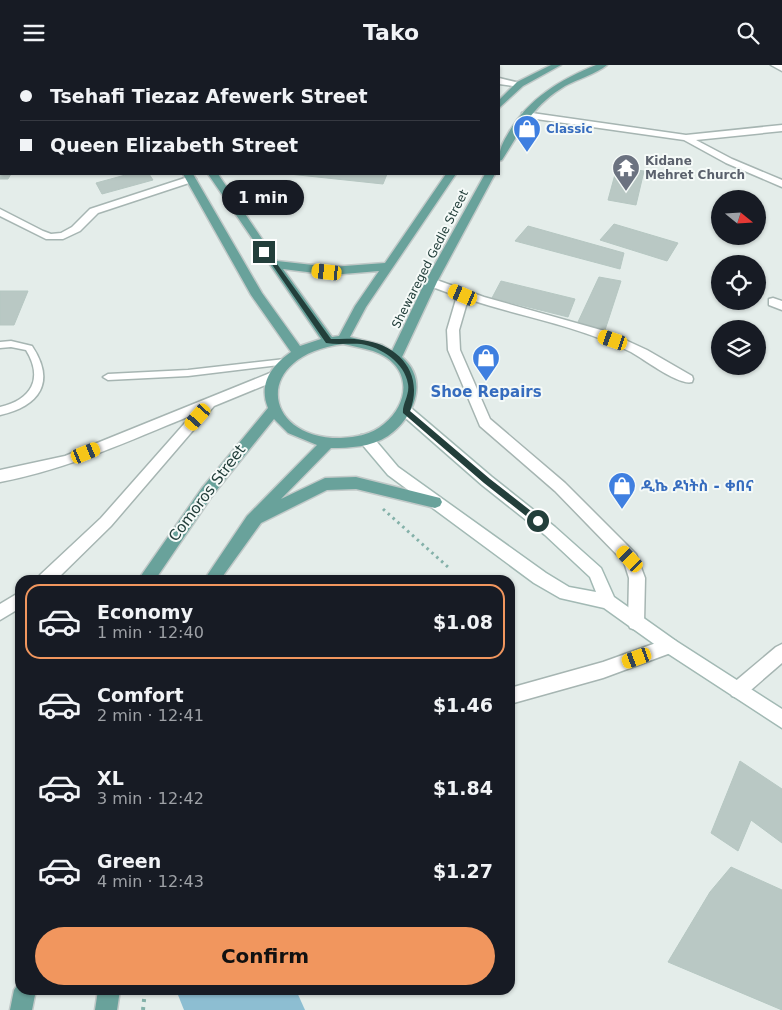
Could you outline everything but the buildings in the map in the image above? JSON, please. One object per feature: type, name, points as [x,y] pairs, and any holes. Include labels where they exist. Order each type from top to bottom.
[{"type":"main road","points":[[500,104],[520,84],[557,65]]},
{"type":"main road","points":[[500,156],[525,115],[558,87],[603,65]]},
{"type":"main road","points":[[214,175],[329,342]]},
{"type":"main road","name":"Shewareged Gedle Street","points":[[342,340],[361,306],[450,175]]},
{"type":"main road","name":"Shewareged Gedle Street","points":[[396,357],[431,282],[489,175]]},
{"type":"main road","points":[[189,176],[257,295],[298,353]]},
{"type":"main road","points":[[274,264],[327,272],[358,271],[389,265]]},
{"type":"main road","points":[[342,340],[362,342],[380,347],[396,357],[406,369],[412,383],[411,397],[406,411],[396,423],[366,439],[328,443],[304,437],[286,426],[274,410],[270,393],[275,376],[285,362],[298,353],[329,342],[342,340]]},
{"type":"main road","name":"Comoros Street","points":[[149,575],[192,509],[238,450],[274,410]]},
{"type":"main road","points":[[215,575],[252,520],[328,443]]},
{"type":"main road","points":[[252,520],[325,484],[356,483],[435,502]]},
{"type":"main road","points":[[21,1010],[24,995]]},
{"type":"main road","points":[[106,1010],[108,995]]},
{"type":"street","points":[[775,65],[782,68]]},
{"type":"street","points":[[500,81],[520,84]]},
{"type":"street","points":[[525,115],[686,138],[782,128]]},
{"type":"street","points":[[686,138],[729,161],[782,184]]},
{"type":"street","points":[[0,212],[39,233],[50,237],[63,236],[76,229],[87,215],[94,211],[189,176]]},
{"type":"street","points":[[431,282],[463,295],[583,329],[628,345],[687,379]]},
{"type":"street","points":[[463,295],[453,330],[454,350],[485,422],[560,487],[630,559],[637,578],[636,623]]},
{"type":"street","points":[[0,476],[37,469],[68,460],[275,376]]},
{"type":"street","points":[[51,575],[106,522],[211,402]]},
{"type":"street","points":[[406,411],[487,481],[550,531],[596,573],[608,602]]},
{"type":"street","points":[[366,439],[393,471],[540,578],[566,593],[608,602],[670,647],[782,719]]},
{"type":"street","points":[[0,613],[15,602]]},
{"type":"street","points":[[515,695],[603,670],[670,647]]},
{"type":"street","points":[[738,690],[782,652]]},
{"type":"lane","points":[[0,345],[11,344],[29,348],[38,359],[39,376],[35,393],[21,405],[0,411]]},
{"type":"lane","points":[[108,377],[188,373],[285,362]]},
{"type":"path","points":[[381,508],[448,567]]},
{"type":"path","points":[[143,1010],[144,995]]},
{"type":"waterway","points":[[224,995],[273,1010]]},
{"type":"place","name":"Classic","points":[[527,153]]},
{"type":"place","name":"Kidane Mehret Church","points":[[626,192]]},
{"type":"place","name":"Shoe Repairs","points":[[486,382]]},
{"type":"place","name":"ዲኬ ዶነትስ - ቀበና","points":[[622,510]]},
{"type":"route","points":[[264,252],[329,342],[342,340],[362,342],[380,347],[396,357],[406,369],[412,383],[411,397],[406,411],[487,481],[538,521]]}]
